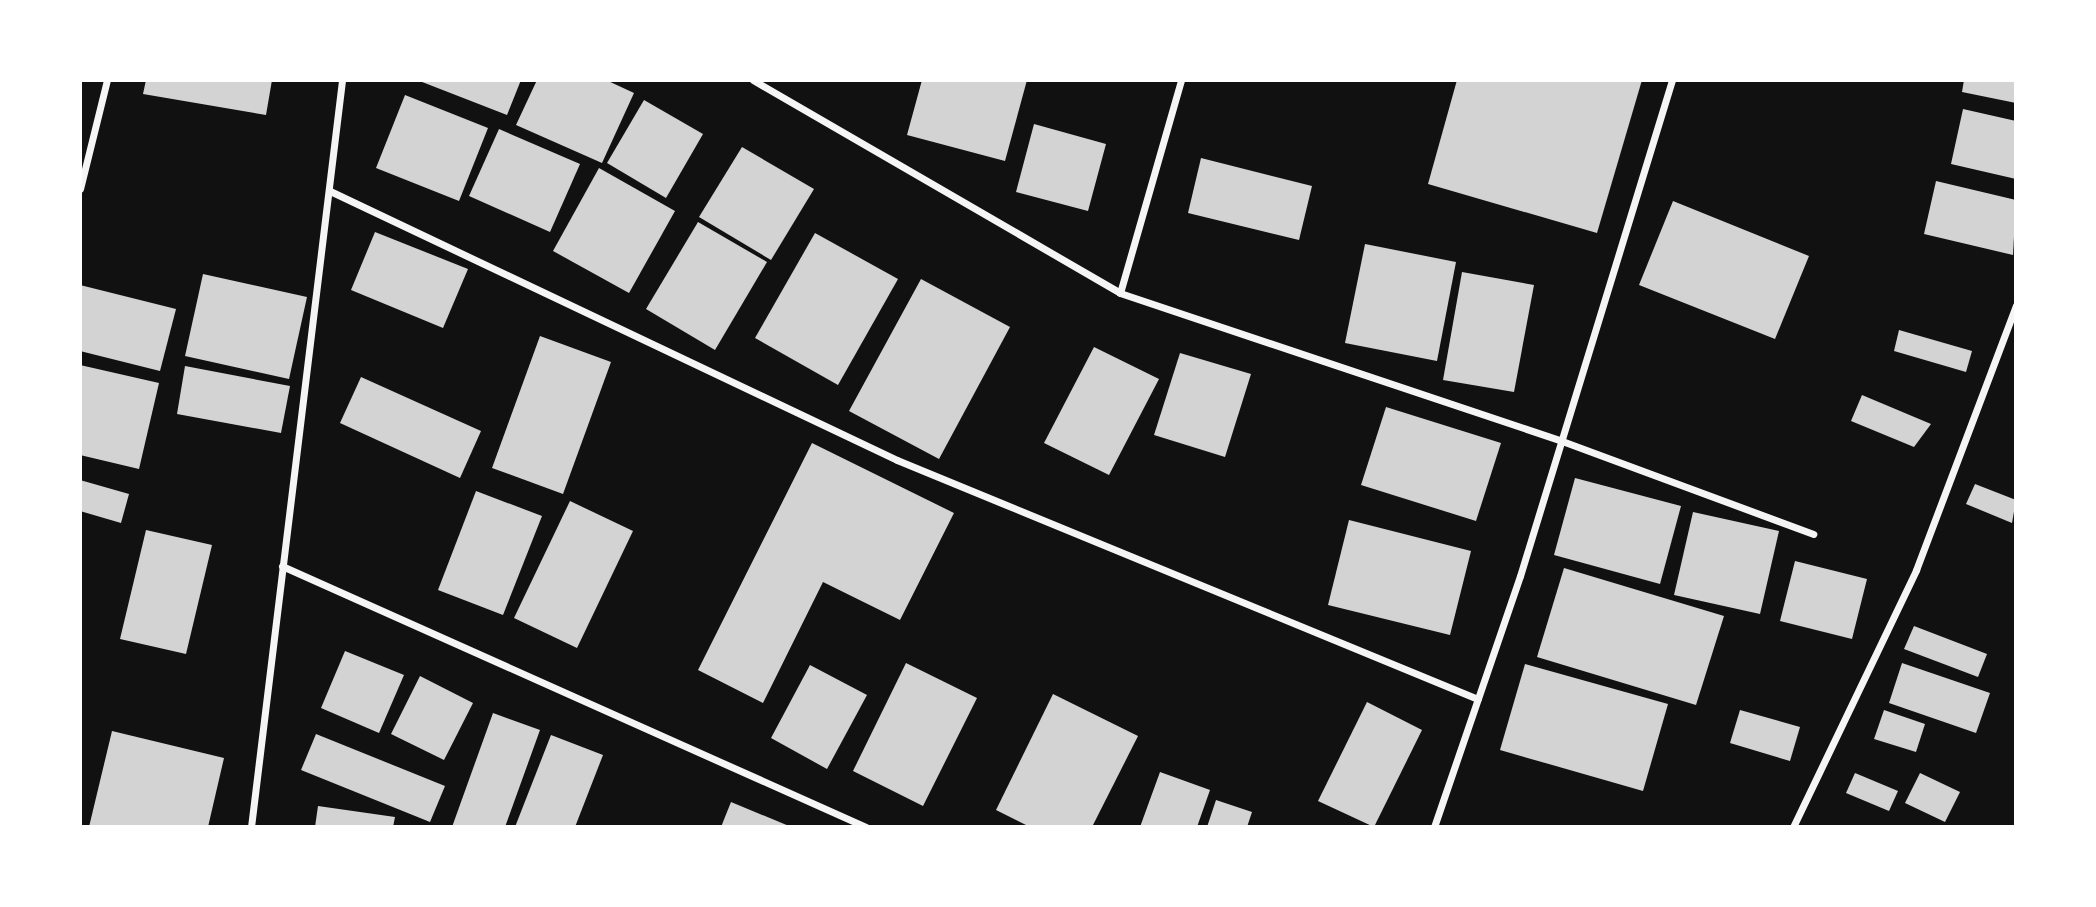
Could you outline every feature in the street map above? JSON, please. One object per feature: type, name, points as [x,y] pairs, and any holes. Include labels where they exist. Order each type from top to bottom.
[{"type":"street","points":[[80,188],[107,80]]},
{"type":"street","points":[[251,827],[342,80]]},
{"type":"street","points":[[753,80],[1120,293],[1562,441],[1813,534]]},
{"type":"street","points":[[1120,293],[1181,80]]},
{"type":"street","points":[[1434,827],[1562,441],[1672,80]]},
{"type":"street","points":[[330,191],[897,460],[1478,699]]},
{"type":"street","points":[[1793,827],[1916,570],[2015,305]]},
{"type":"street","points":[[282,566],[866,827]]},
{"type":"building","points":[[146,80],[272,80],[266,115],[143,94]]},
{"type":"building","points":[[417,80],[521,80],[507,115]]},
{"type":"building","points":[[537,80],[606,80],[634,93],[602,163],[516,125]]},
{"type":"building","points":[[922,80],[1027,80],[1005,161],[907,135]]},
{"type":"building","points":[[1457,80],[1642,80],[1597,233],[1428,184]]},
{"type":"building","points":[[1964,80],[2016,80],[2016,103],[1962,92]]},
{"type":"building","points":[[405,95],[488,128],[459,201],[376,168]]},
{"type":"building","points":[[644,100],[703,134],[666,198],[607,163]]},
{"type":"building","points":[[1963,109],[2016,121],[2016,179],[1951,164]]},
{"type":"building","points":[[1034,124],[1106,144],[1088,211],[1016,192]]},
{"type":"building","points":[[499,129],[580,164],[550,232],[469,196]]},
{"type":"building","points":[[742,147],[814,189],[771,260],[699,217]]},
{"type":"building","points":[[1201,158],[1312,186],[1299,240],[1188,213]]},
{"type":"building","points":[[599,168],[675,211],[629,293],[553,251]]},
{"type":"building","points":[[1936,181],[2016,200],[2013,255],[1924,234]]},
{"type":"building","points":[[1673,201],[1809,256],[1775,339],[1639,285]]},
{"type":"building","points":[[698,222],[767,262],[715,350],[646,309]]},
{"type":"building","points":[[375,232],[468,269],[443,328],[351,290]]},
{"type":"building","points":[[815,233],[898,279],[838,385],[755,338]]},
{"type":"building","points":[[1365,244],[1456,262],[1437,361],[1345,343]]},
{"type":"building","points":[[1462,272],[1534,285],[1514,392],[1443,380]]},
{"type":"building","points":[[203,274],[307,297],[289,379],[185,356]]},
{"type":"building","points":[[921,279],[1010,327],[939,459],[849,411]]},
{"type":"building","points":[[80,285],[176,309],[160,371],[80,351]]},
{"type":"building","points":[[1899,330],[1972,351],[1966,372],[1894,351]]},
{"type":"building","points":[[540,336],[611,362],[563,494],[492,468]]},
{"type":"building","points":[[1094,347],[1159,379],[1109,475],[1044,443]]},
{"type":"building","points":[[1180,353],[1251,374],[1225,457],[1154,435]]},
{"type":"building","points":[[80,365],[159,383],[139,469],[80,455]]},
{"type":"building","points":[[185,366],[290,386],[281,433],[177,414]]},
{"type":"building","points":[[361,377],[481,431],[460,478],[340,423]]},
{"type":"building","points":[[1862,395],[1931,424],[1914,447],[1851,421]]},
{"type":"building","points":[[1386,407],[1501,443],[1476,521],[1361,485]]},
{"type":"building","points":[[812,443],[954,513],[900,620],[823,582],[763,703],[698,670]]},
{"type":"building","points":[[1575,478],[1681,506],[1660,584],[1554,555]]},
{"type":"building","points":[[80,480],[129,494],[121,523],[80,511]]},
{"type":"building","points":[[1975,484],[2016,500],[2012,523],[1966,504]]},
{"type":"building","points":[[476,491],[542,516],[503,615],[438,590]]},
{"type":"building","points":[[570,501],[633,531],[577,648],[514,618]]},
{"type":"building","points":[[1693,512],[1779,531],[1760,614],[1674,595]]},
{"type":"building","points":[[1349,520],[1471,551],[1450,635],[1328,605]]},
{"type":"building","points":[[146,530],[212,545],[186,654],[120,639]]},
{"type":"building","points":[[1795,561],[1867,579],[1852,639],[1780,621]]},
{"type":"building","points":[[1564,568],[1724,616],[1696,705],[1537,657]]},
{"type":"building","points":[[1914,626],[1987,654],[1978,677],[1904,649]]},
{"type":"building","points":[[345,651],[404,675],[379,733],[321,708]]},
{"type":"building","points":[[906,663],[977,698],[923,806],[853,771]]},
{"type":"building","points":[[1902,663],[1990,693],[1976,733],[1889,703]]},
{"type":"building","points":[[1525,664],[1668,704],[1643,791],[1500,750]]},
{"type":"building","points":[[810,665],[867,695],[827,769],[771,738]]},
{"type":"building","points":[[420,676],[473,703],[444,760],[391,734]]},
{"type":"building","points":[[1053,694],[1138,736],[1092,827],[1030,827],[996,810]]},
{"type":"building","points":[[1367,702],[1422,730],[1374,827],[1318,801]]},
{"type":"building","points":[[1740,710],[1800,727],[1790,761],[1730,743]]},
{"type":"building","points":[[1884,710],[1925,724],[1916,752],[1874,739]]},
{"type":"building","points":[[493,713],[540,730],[505,827],[452,827]]},
{"type":"building","points":[[112,731],[224,758],[208,827],[89,827]]},
{"type":"building","points":[[316,734],[445,786],[430,822],[301,770]]},
{"type":"building","points":[[551,735],[603,755],[575,827],[515,827]]},
{"type":"building","points":[[1160,772],[1210,790],[1197,827],[1140,827]]},
{"type":"building","points":[[1855,773],[1898,791],[1889,811],[1846,793]]},
{"type":"building","points":[[1920,773],[1960,792],[1945,822],[1905,803]]},
{"type":"building","points":[[1216,800],[1252,812],[1247,827],[1207,827]]},
{"type":"building","points":[[731,802],[789,826],[789,827],[721,827]]},
{"type":"building","points":[[318,806],[395,817],[393,827],[315,827]]}]
